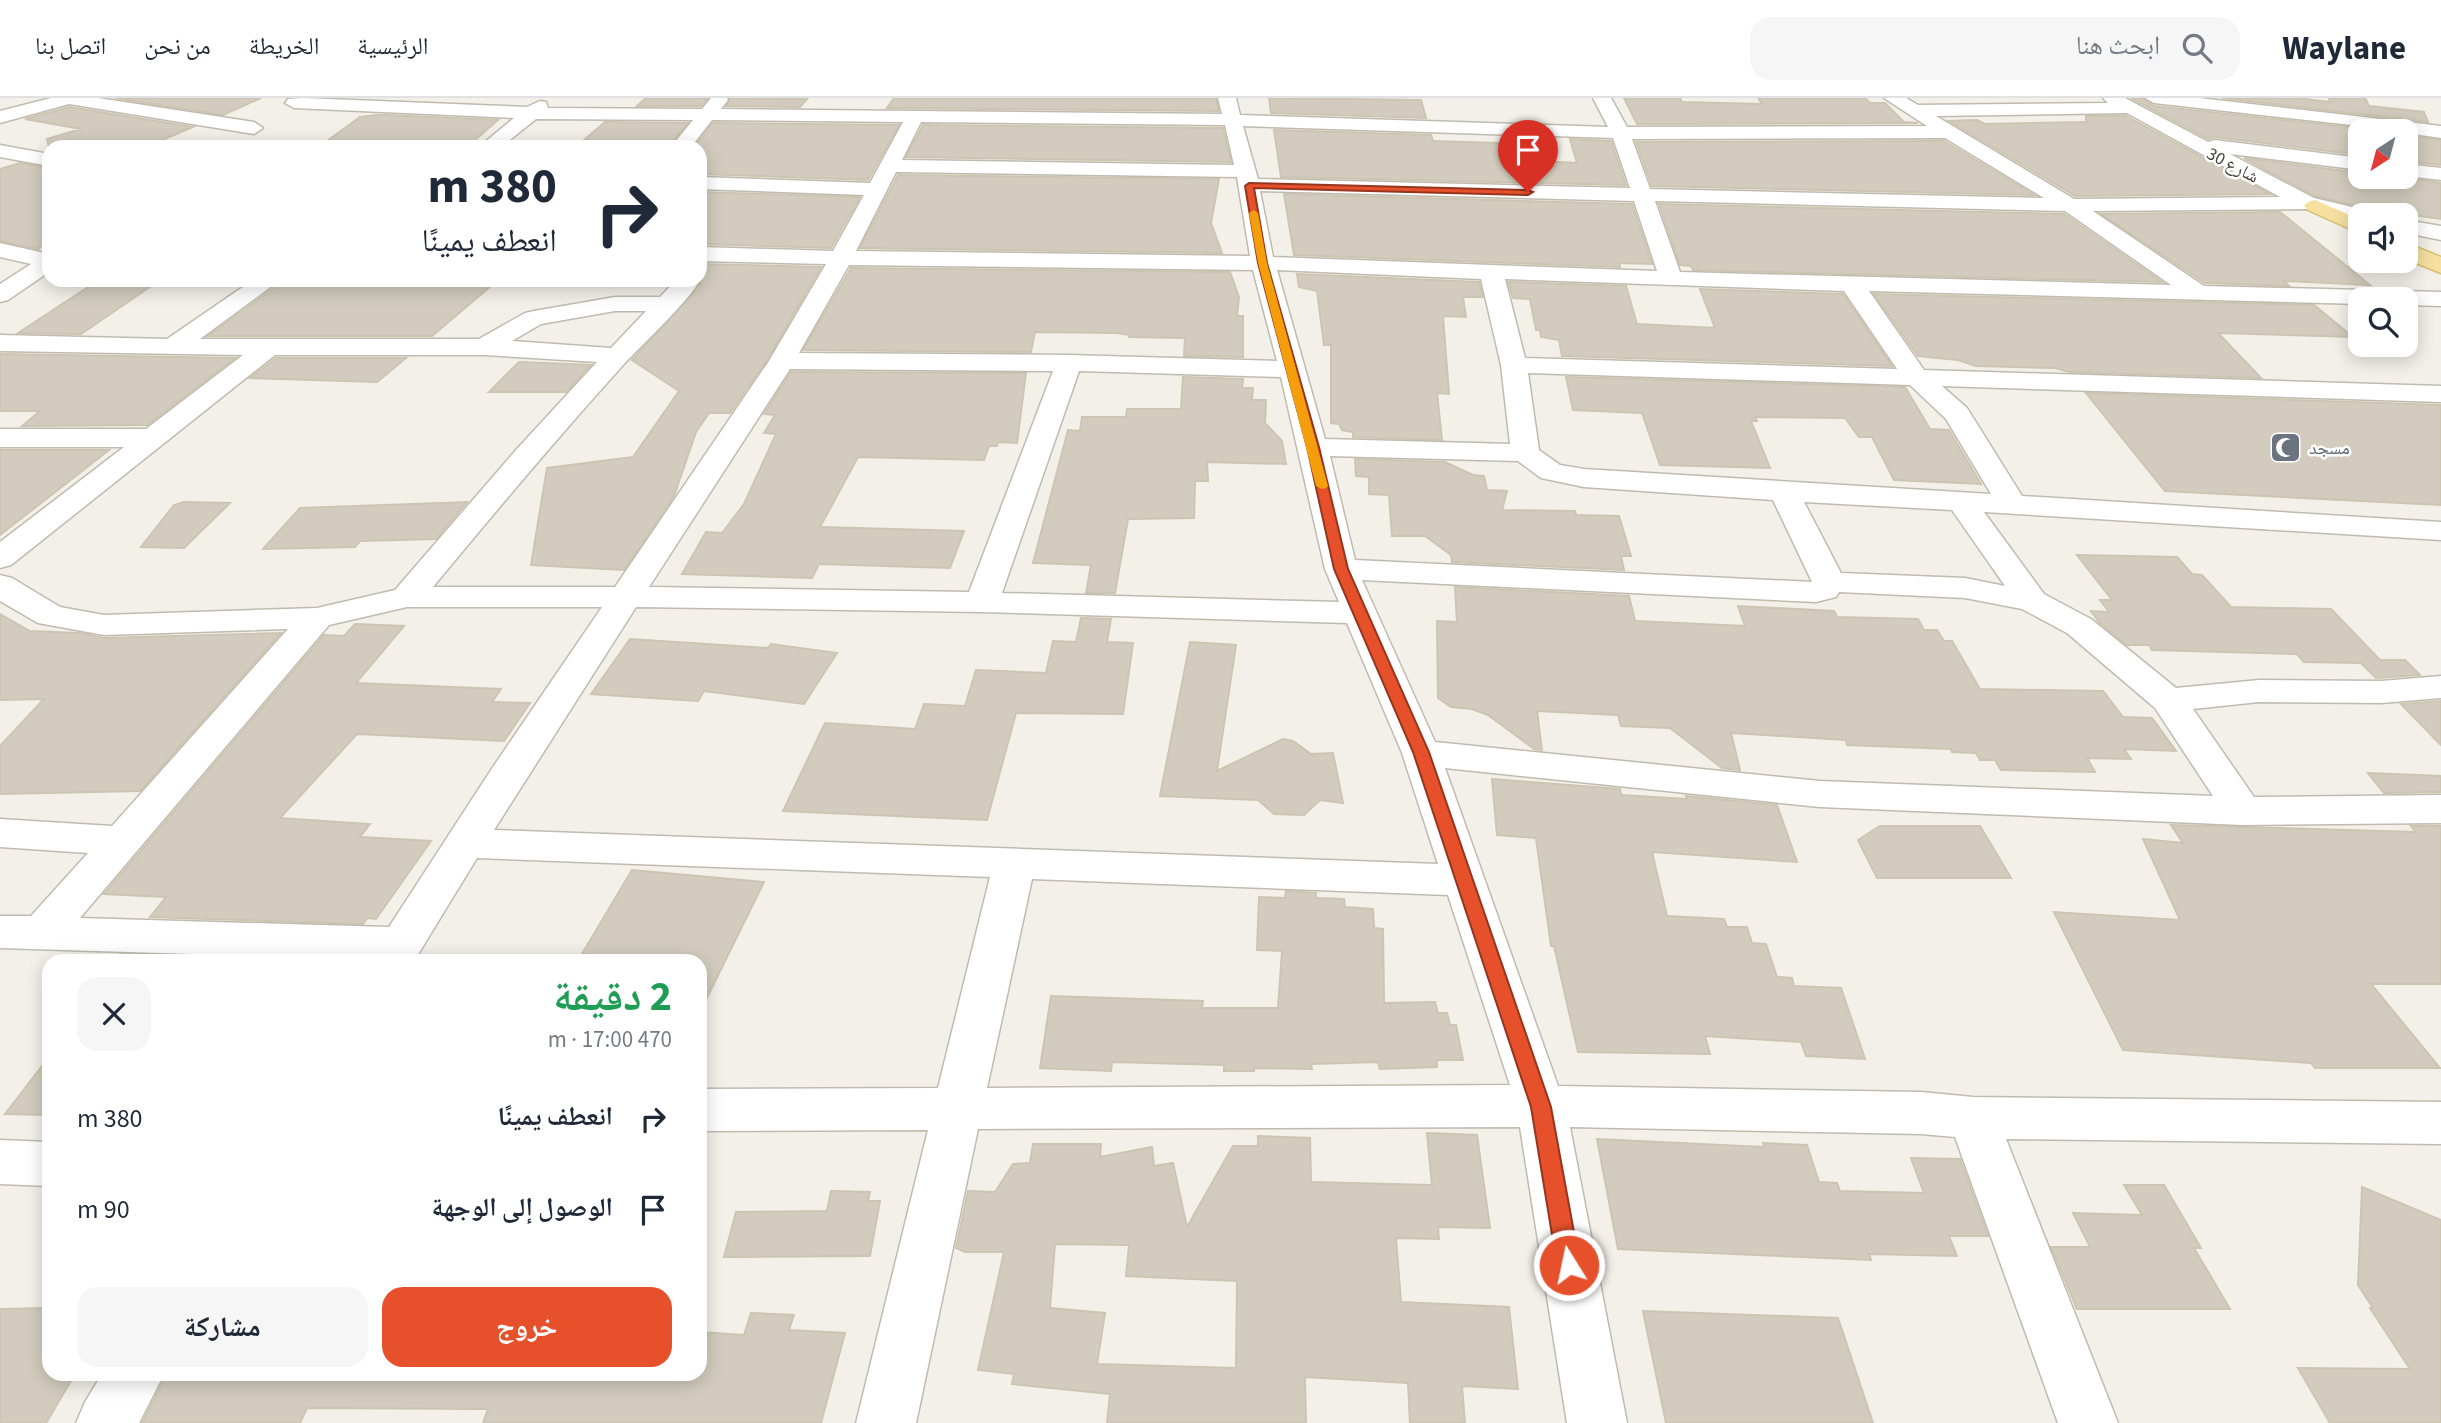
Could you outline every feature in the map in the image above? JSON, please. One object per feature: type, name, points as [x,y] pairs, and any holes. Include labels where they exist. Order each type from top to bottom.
[{"type":"main road","points":[[2311,204],[2348,222]]},
{"type":"main road","points":[[2418,255],[2441,266]]},
{"type":"street","points":[[0,117],[66,98],[254,128]]},
{"type":"street","points":[[498,140],[550,98]]},
{"type":"street","points":[[686,140],[720,98]]},
{"type":"street","points":[[871,115],[882,98]]},
{"type":"street","points":[[1602,98],[1621,133],[1640,195],[1671,279]]},
{"type":"street","points":[[1893,98],[2070,205],[2197,292]]},
{"type":"street","points":[[2154,98],[2441,132]]},
{"type":"street","points":[[239,140],[297,100],[531,113],[916,115],[1229,109],[1441,127],[1621,133],[1947,132]]},
{"type":"street","points":[[1913,111],[2120,103]]},
{"type":"street","name":"شارع 30","points":[[2120,103],[2311,204],[2348,213]]},
{"type":"street","points":[[1436,108],[1441,127]]},
{"type":"street","points":[[1229,109],[1247,178],[1262,263],[1313,447],[1341,569],[1421,752],[1462,880],[1541,1107],[1597,1423]]},
{"type":"street","points":[[21,933],[396,953],[464,843],[782,361],[841,258],[916,115]]},
{"type":"street","points":[[2192,143],[2348,162]]},
{"type":"street","points":[[0,150],[42,159]]},
{"type":"street","points":[[2418,171],[2441,174]]},
{"type":"street","points":[[707,183],[884,178],[1247,178],[1640,195],[2070,205],[2311,204]]},
{"type":"street","points":[[2418,228],[2441,233]]},
{"type":"street","points":[[0,250],[42,259]]},
{"type":"street","points":[[707,258],[1262,263],[1492,274],[2441,299]]},
{"type":"street","points":[[0,295],[42,266]]},
{"type":"street","points":[[1492,274],[1514,365],[1525,453]]},
{"type":"street","points":[[1851,283],[1916,377],[1957,414],[2011,503]]},
{"type":"street","points":[[173,347],[258,287]]},
{"type":"street","points":[[407,597],[617,356],[683,287]]},
{"type":"street","points":[[484,347],[534,318],[615,304],[669,304]]},
{"type":"street","points":[[0,343],[268,348],[484,347],[617,356]]},
{"type":"street","points":[[0,558],[268,348]]},
{"type":"street","points":[[782,361],[1069,363],[1290,369]]},
{"type":"street","points":[[982,603],[1069,363]]},
{"type":"street","points":[[1514,365],[2441,394]]},
{"type":"street","points":[[0,438],[153,438]]},
{"type":"street","points":[[1313,447],[1525,453],[1551,472],[1584,478],[1786,494],[1961,500],[2233,515],[2441,531]]},
{"type":"street","points":[[1786,494],[1829,582]]},
{"type":"street","points":[[1961,500],[2032,601]]},
{"type":"street","points":[[1341,569],[1816,592],[1824,590],[1829,582]]},
{"type":"street","points":[[1829,582],[1965,588],[2032,601],[2079,626],[2168,699],[2243,811]]},
{"type":"street","points":[[0,585],[50,616],[104,625],[317,618],[407,597],[625,597],[1361,613]]},
{"type":"street","points":[[21,933],[122,841],[317,618]]},
{"type":"street","points":[[2168,699],[2259,691],[2381,692],[2441,687]]},
{"type":"street","points":[[1421,752],[1820,794],[2243,811],[2441,809]]},
{"type":"street","points":[[0,833],[122,841]]},
{"type":"street","points":[[464,843],[1462,880]]},
{"type":"street","points":[[886,1423],[1014,864]]},
{"type":"street","points":[[707,1110],[1541,1107],[1921,1113],[1973,1118],[2441,1124]]},
{"type":"street","points":[[1973,1118],[2088,1423]]},
{"type":"street","points":[[0,1163],[42,1164]]},
{"type":"street","points":[[106,1423],[131,1381]]},
{"type":"building","points":[[115,98],[261,98],[223,115]]},
{"type":"building","points":[[646,98],[708,98],[701,106],[637,106]]},
{"type":"building","points":[[730,98],[807,99],[800,107],[726,106]]},
{"type":"building","points":[[894,98],[1216,98],[1219,111],[887,108]]},
{"type":"building","points":[[1269,98],[1421,100],[1426,118],[1271,113]]},
{"type":"building","points":[[1624,98],[1680,98],[1682,102],[1762,104],[1758,98],[1865,98],[1870,103],[1885,103],[1904,122],[1918,123],[1637,124]]},
{"type":"building","points":[[2131,98],[2143,98],[2154,106],[2348,127],[2348,153],[2215,137],[2208,139]]},
{"type":"building","points":[[2222,98],[2297,98],[2330,102],[2329,98],[2365,98],[2369,106],[2424,112],[2428,122]]},
{"type":"building","points":[[69,107],[193,127],[162,140],[47,140],[81,129],[25,119]]},
{"type":"building","points":[[377,115],[498,120],[475,140],[329,140],[360,117]]},
{"type":"building","points":[[2086,116],[2126,116],[2270,194],[2075,196],[1949,121],[1977,120],[1985,124],[2086,122]]},
{"type":"building","points":[[605,122],[688,123],[674,140],[584,140]]},
{"type":"building","points":[[713,123],[899,125],[868,180],[707,174],[707,140],[700,140]]},
{"type":"building","points":[[923,125],[1223,128],[1231,162],[906,157]]},
{"type":"building","points":[[1274,130],[1431,135],[1433,141],[1498,143],[1502,159],[1577,163],[1570,139],[1611,141],[1626,185],[1281,177]]},
{"type":"building","points":[[2418,137],[2441,140],[2441,165],[2418,162]]},
{"type":"building","points":[[1944,141],[2034,195],[1652,186],[1636,142]]},
{"type":"building","points":[[2244,158],[2348,171],[2348,189],[2418,189],[2418,179],[2441,183],[2441,219],[2418,216],[2418,203],[2348,204],[2315,196]]},
{"type":"building","points":[[20,163],[42,167],[42,246],[38,249],[0,241],[0,169]]},
{"type":"building","points":[[898,175],[1219,179],[1211,223],[1222,253],[860,248]]},
{"type":"building","points":[[707,192],[860,197],[831,248],[707,244]]},
{"type":"building","points":[[1284,194],[1632,204],[1652,264],[1619,263],[1620,267],[1294,255]]},
{"type":"building","points":[[1659,204],[2064,214],[2162,282],[1693,270],[1691,266],[1680,265]]},
{"type":"building","points":[[2280,212],[2348,267],[2348,273],[2355,273],[2370,285],[2284,281],[2289,286],[2205,283],[2101,214]]},
{"type":"building","points":[[707,264],[821,267],[767,360],[730,413],[709,413],[696,432],[674,496],[624,570],[531,565],[547,468],[633,457],[679,391],[632,360],[698,288],[707,287]]},
{"type":"building","points":[[851,268],[1230,272],[1239,297],[1237,316],[1243,316],[1243,357],[1184,356],[1185,338],[1129,337],[1130,335],[1116,333],[1035,332],[1031,352],[803,350]]},
{"type":"building","points":[[1297,274],[1479,282],[1483,297],[1463,297],[1466,317],[1443,316],[1449,394],[1437,393],[1442,440],[1353,437],[1353,432],[1342,430],[1339,424],[1331,423],[1331,345],[1324,345],[1317,291],[1299,287]]},
{"type":"building","points":[[1508,282],[1626,286],[1637,324],[1715,328],[1700,289],[1843,294],[1892,366],[1562,356],[1559,340],[1541,337],[1540,330],[1536,330],[1530,299],[1513,298]]},
{"type":"building","points":[[88,287],[150,287],[81,334],[18,333]]},
{"type":"building","points":[[275,287],[490,287],[432,336],[208,336]]},
{"type":"building","points":[[1874,294],[2314,305],[2348,333],[2348,337],[2218,333],[2261,378],[2069,372],[2055,368],[1976,366],[1958,360],[1918,356]]},
{"type":"building","points":[[0,354],[235,358],[147,425],[22,426],[40,411],[0,411]]},
{"type":"building","points":[[276,358],[406,358],[377,382],[250,378]]},
{"type":"building","points":[[519,362],[591,365],[566,392],[489,392]]},
{"type":"building","points":[[791,372],[1026,373],[1017,443],[998,442],[997,446],[989,446],[984,460],[858,457],[820,527],[964,531],[950,568],[819,564],[812,578],[682,574],[706,532],[722,533],[744,504],[776,434],[764,433],[775,415],[764,414]]},
{"type":"building","points":[[1183,377],[1243,379],[1242,388],[1253,388],[1252,400],[1266,400],[1265,423],[1282,441],[1286,464],[1207,462],[1208,481],[1195,481],[1194,518],[1128,519],[1115,593],[1086,593],[1091,565],[1033,563],[1068,430],[1080,431],[1082,417],[1126,417],[1127,409],[1181,409]]},
{"type":"building","points":[[1566,377],[1905,387],[1930,429],[1949,430],[1981,484],[1894,480],[1872,437],[1859,437],[1845,418],[1755,417],[1757,421],[1751,421],[1770,468],[1660,465],[1642,413],[1573,410]]},
{"type":"building","name":"مسجد","points":[[2086,393],[2441,405],[2441,505],[2165,491]]},
{"type":"building","points":[[0,450],[109,450],[0,535]]},
{"type":"building","points":[[1355,459],[1445,462],[1473,475],[1484,476],[1487,490],[1507,491],[1502,510],[1575,511],[1576,515],[1619,516],[1631,556],[1621,556],[1624,570],[1452,562],[1451,555],[1425,536],[1392,536],[1389,495],[1369,494],[1369,477],[1356,476]]},
{"type":"building","points":[[184,502],[230,503],[184,548],[141,547],[174,505]]},
{"type":"building","points":[[467,502],[436,539],[360,541],[355,547],[263,549],[300,508]]},
{"type":"building","points":[[2077,555],[2177,557],[2192,574],[2202,575],[2231,607],[2331,609],[2380,660],[2405,660],[2420,675],[2376,678],[2361,663],[2304,662],[2297,654],[2152,650],[2149,645],[2127,645],[2099,622],[2091,611],[2109,612],[2100,600],[2112,600]]},
{"type":"building","points":[[1455,587],[1629,596],[1635,621],[1745,626],[1738,606],[1834,611],[1837,617],[1918,619],[1924,630],[1937,630],[1944,641],[1952,641],[1980,689],[2103,691],[2123,717],[2152,718],[2176,751],[2124,749],[2131,759],[2087,758],[2095,772],[2001,770],[1995,760],[1980,760],[1976,753],[1952,752],[1951,749],[1847,745],[1846,740],[1731,733],[1740,770],[1722,768],[1670,728],[1621,726],[1618,715],[1537,711],[1542,750],[1534,749],[1488,715],[1472,709],[1451,707],[1438,698],[1437,621],[1457,622]]},
{"type":"building","points":[[0,614],[30,631],[79,633],[104,638],[281,633],[140,791],[0,794],[0,746],[44,699],[0,700]]},
{"type":"building","points":[[1081,618],[1111,619],[1107,642],[1133,643],[1123,714],[1016,713],[987,820],[783,811],[825,723],[915,729],[924,704],[965,706],[976,670],[1046,673],[1053,641],[1076,642]]},
{"type":"building","points":[[355,624],[404,626],[356,683],[501,689],[492,702],[530,703],[504,741],[357,734],[280,818],[370,824],[360,837],[431,841],[376,919],[367,918],[363,924],[150,917],[166,897],[104,894],[324,635],[344,636]]},
{"type":"building","points":[[630,639],[768,648],[771,644],[837,653],[804,704],[704,691],[698,701],[591,694]]},
{"type":"building","points":[[1190,642],[1236,645],[1217,771],[1283,739],[1293,741],[1311,754],[1333,753],[1343,803],[1320,800],[1304,815],[1274,814],[1258,800],[1160,796]]},
{"type":"building","points":[[2441,701],[2441,745],[2401,704]]},
{"type":"building","points":[[2368,773],[2441,776],[2441,792],[2384,793]]},
{"type":"building","points":[[1492,779],[1620,789],[1621,795],[1687,799],[1686,796],[1777,805],[1797,862],[1652,852],[1667,916],[1724,919],[1727,927],[1747,927],[1752,943],[1766,944],[1777,977],[1792,978],[1794,986],[1841,988],[1865,1059],[1806,1056],[1801,1042],[1705,1036],[1710,1054],[1578,1052],[1554,946],[1551,946],[1536,838],[1497,835]]},
{"type":"building","points":[[2171,825],[2416,832],[2411,826],[2441,826],[2441,984],[2371,984],[2440,1068],[2315,1068],[2311,1063],[2123,1050],[2054,912],[2180,920],[2143,839],[2183,843]]},
{"type":"building","points":[[1880,826],[1980,826],[2011,878],[1877,878],[1858,840]]},
{"type":"building","points":[[632,870],[764,882],[707,998],[707,954],[582,954]]},
{"type":"building","points":[[1286,891],[1316,893],[1316,898],[1344,899],[1345,907],[1373,909],[1374,928],[1383,929],[1384,1003],[1435,1002],[1438,1013],[1447,1013],[1450,1025],[1456,1025],[1463,1060],[1437,1060],[1437,1067],[1380,1069],[1378,1062],[1311,1064],[1312,1069],[1254,1068],[1254,1071],[1224,1071],[1224,1065],[1112,1062],[1111,1071],[1040,1068],[1051,996],[1203,1001],[1202,1008],[1278,1008],[1282,951],[1257,950],[1259,897],[1285,898]]},
{"type":"building","points":[[42,1066],[42,1115],[5,1114]]},
{"type":"building","points":[[1427,1133],[1477,1135],[1490,1228],[1438,1227],[1439,1239],[1396,1238],[1401,1302],[1509,1307],[1518,1389],[1462,1386],[1465,1423],[1410,1423],[1408,1383],[1305,1377],[1306,1423],[1107,1423],[1110,1394],[1012,1384],[1014,1374],[978,1370],[1004,1252],[965,1252],[956,1248],[968,1191],[995,1192],[1013,1164],[1030,1163],[1033,1144],[1101,1144],[1100,1157],[1152,1147],[1154,1166],[1173,1163],[1187,1227],[1233,1146],[1258,1146],[1258,1136],[1310,1138],[1311,1182],[1432,1185]],"holes":[[[1055,1244],[1129,1245],[1126,1276],[1237,1281],[1236,1368],[1097,1364],[1105,1313],[1050,1308]]]},
{"type":"building","points":[[1597,1139],[1764,1147],[1763,1143],[1807,1145],[1819,1182],[1837,1183],[1840,1191],[1924,1193],[1911,1158],[1960,1159],[1988,1236],[1949,1236],[1957,1256],[1869,1254],[1871,1260],[1618,1249]]},
{"type":"building","points":[[2124,1185],[2164,1185],[2201,1248],[2194,1248],[2230,1309],[2077,1309],[2051,1247],[2090,1247],[2073,1213],[2142,1215]]},
{"type":"building","points":[[2362,1187],[2441,1220],[2441,1423],[2330,1423],[2298,1368],[2410,1369],[2358,1285]]},
{"type":"building","points":[[831,1191],[870,1192],[868,1201],[880,1201],[870,1256],[724,1257],[736,1212],[827,1211]]},
{"type":"building","points":[[42,1308],[42,1381],[71,1381],[46,1423],[0,1423],[0,1309]]},
{"type":"building","points":[[1643,1311],[1838,1318],[1873,1423],[1666,1423]]},
{"type":"building","points":[[751,1313],[794,1315],[789,1330],[845,1333],[821,1423],[483,1423],[488,1409],[307,1408],[300,1423],[142,1423],[163,1381],[707,1381],[707,1332],[744,1335]]},
{"type":"slow traffic","points":[[1254,213],[1262,263],[1322,486]]},
{"type":"place","name":"مسجد","points":[[2286,448]]},
{"type":"route","points":[[1528,192],[1249,186],[1262,263],[1313,447],[1341,569],[1421,752],[1462,880],[1541,1107],[1569,1265]]}]
